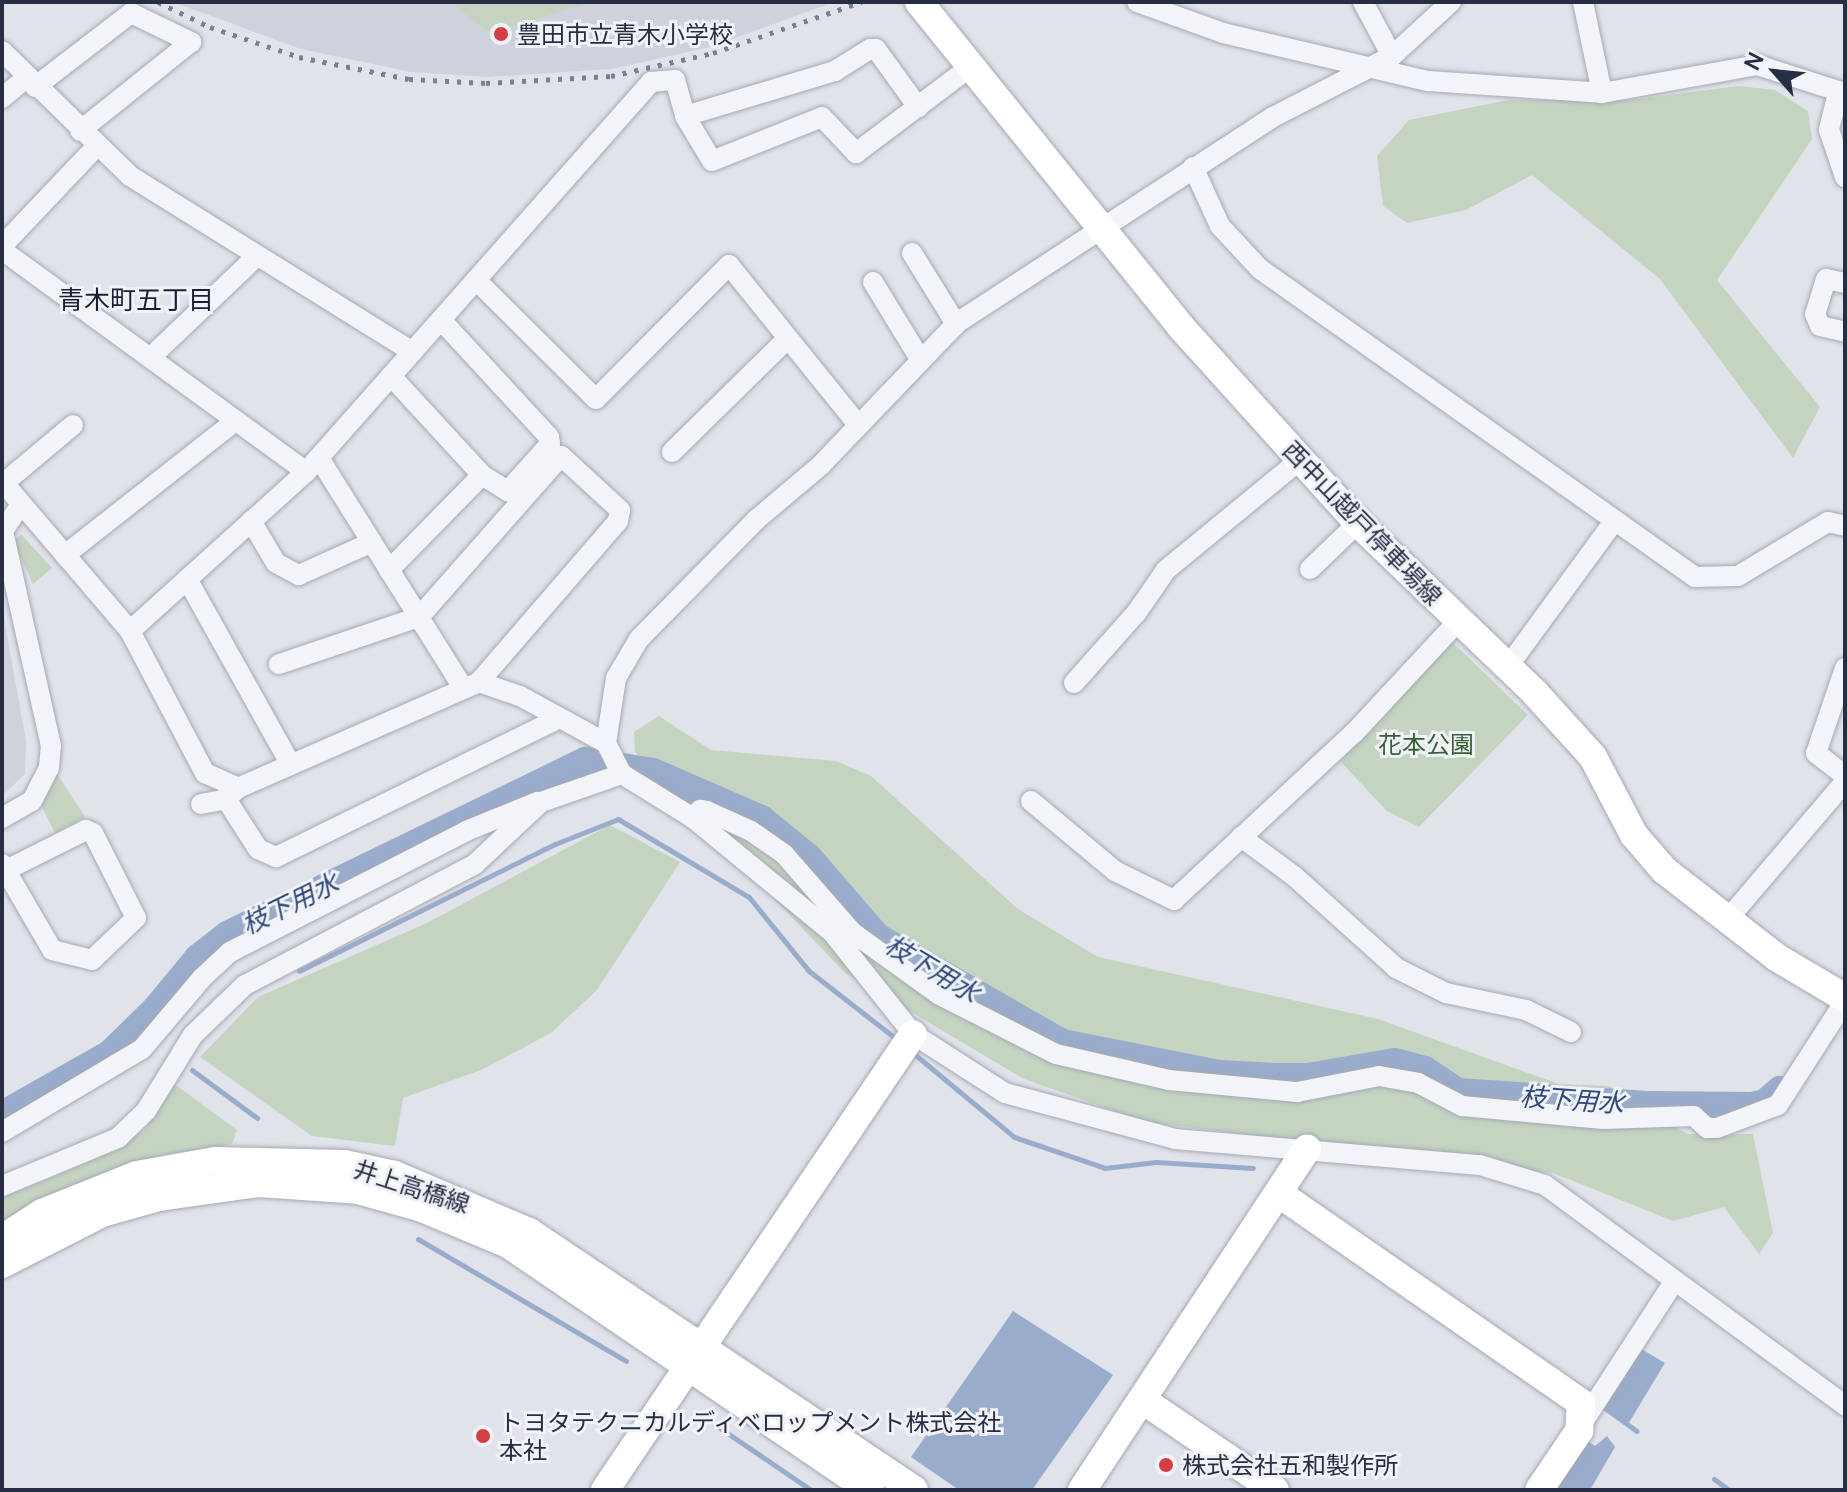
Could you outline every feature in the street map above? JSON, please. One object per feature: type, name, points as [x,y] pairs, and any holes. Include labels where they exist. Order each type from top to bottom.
[{"type":"street","points":[[1137,2],[1223,33],[1372,64],[1441,83],[1602,93],[1757,65],[1841,93],[1829,130],[1845,177]]},
{"type":"street","points":[[1363,2],[1392,56]]},
{"type":"street","points":[[1451,2],[1392,56],[1372,64],[1193,167],[956,324],[858,425],[717,558],[625,656],[610,699],[606,743],[622,774],[693,818],[832,932],[913,1034],[1005,1093],[1054,1110],[1175,1139],[1451,1161],[1509,1172],[1573,1202],[1674,1282],[1845,1405]]},
{"type":"street","points":[[1583,2],[1602,93]]},
{"type":"street","name":"西中山越戸停車場線","points":[[930,5],[970,67],[1098,230],[1358,523],[1593,757],[1634,835],[1664,870],[1727,920],[1840,996]]},
{"type":"street","points":[[2,98],[31,82],[131,13],[191,42],[80,131]]},
{"type":"street","points":[[685,116],[835,71],[870,49],[876,49],[918,107]]},
{"type":"street","points":[[2,51],[80,131],[130,176],[255,258],[413,352]]},
{"type":"street","points":[[130,631],[312,465],[651,82],[675,80],[685,116],[712,161],[822,117],[856,153],[970,67]]},
{"type":"street","points":[[97,146],[2,248],[152,356],[235,421],[312,465],[372,542],[419,617],[471,685],[520,696],[606,743]]},
{"type":"street","points":[[1193,167],[1220,226],[1260,269],[1613,523],[1695,577],[1738,576],[1828,522],[1845,526]]},
{"type":"street","points":[[912,253],[956,324]]},
{"type":"street","points":[[152,356],[255,258]]},
{"type":"street","points":[[476,280],[596,399],[729,265],[785,341],[858,425]]},
{"type":"street","points":[[1845,283],[1826,279],[1815,314],[1820,326],[1845,332]]},
{"type":"street","points":[[873,282],[920,359]]},
{"type":"street","points":[[391,376],[482,475],[508,491],[550,444],[549,437],[441,320]]},
{"type":"street","points":[[672,452],[785,341]]},
{"type":"street","points":[[65,555],[235,421]]},
{"type":"street","points":[[73,425],[3,482],[130,631],[205,773],[232,793],[258,849],[276,857],[560,718]]},
{"type":"street","points":[[201,804],[232,793],[290,763],[471,685],[618,521],[620,510],[561,456],[419,617],[279,664]]},
{"type":"street","points":[[1074,683],[1137,612],[1166,570],[1301,459]]},
{"type":"street","points":[[389,570],[482,475]]},
{"type":"street","points":[[2,818],[32,801],[49,767],[51,746],[3,531],[21,504]]},
{"type":"street","points":[[251,521],[276,563],[299,575],[372,542]]},
{"type":"street","points":[[1310,569],[1358,523]]},
{"type":"street","points":[[1506,669],[1613,523]]},
{"type":"street","points":[[187,579],[290,763]]},
{"type":"street","points":[[1031,801],[1115,871],[1174,900],[1354,733],[1458,621]]},
{"type":"street","points":[[1727,920],[1845,782],[1842,773],[1816,753],[1845,668]]},
{"type":"street","points":[[2,1132],[142,1049],[230,952],[466,831],[622,774]]},
{"type":"street","points":[[2,1186],[118,1138],[146,1111],[193,1035],[245,985],[475,864],[541,802]]},
{"type":"street","points":[[693,818],[700,810],[707,811],[774,847],[852,932],[938,994],[1056,1054],[1169,1080],[1297,1092],[1379,1076],[1418,1083],[1462,1106],[1603,1119],[1694,1116],[1707,1128],[1717,1128],[1778,1105],[1840,996]]},
{"type":"street","points":[[86,830],[93,833],[136,918],[92,960],[52,950],[4,867],[86,830]]},
{"type":"street","points":[[1241,837],[1294,876],[1396,968],[1446,993],[1526,1010],[1571,1032]]},
{"type":"street","points":[[605,1490],[913,1034]]},
{"type":"street","points":[[1082,1490],[1281,1195],[1307,1149]]},
{"type":"street","name":"井上高橋線","points":[[2,1239],[42,1213],[137,1175],[215,1161],[344,1164],[395,1175],[493,1214],[695,1356]]},
{"type":"street","name":"井上高橋線","points":[[2,1264],[102,1213],[159,1197],[259,1183],[358,1190],[422,1208],[508,1244],[695,1356]]},
{"type":"street","points":[[1281,1195],[1577,1400],[1584,1412],[1581,1425]]},
{"type":"street","points":[[1539,1490],[1674,1282]]},
{"type":"street","points":[[695,1356],[870,1490]]},
{"type":"street","points":[[695,1356],[914,1490]]},
{"type":"street","points":[[1144,1401],[1275,1490]]},
{"type":"shaded area","name":"豊田市立青木小学校","points":[[173,2],[834,2],[710,47],[612,69],[488,77],[411,72],[301,49]]},
{"type":"shaded area","points":[[2,607],[26,741],[25,774],[2,796]]},
{"type":"green space","points":[[456,2],[590,2],[491,34],[457,8]]},
{"type":"green space","points":[[1738,86],[1775,90],[1808,111],[1812,139],[1717,280],[1820,407],[1793,458],[1660,279],[1532,175],[1466,210],[1407,223],[1383,206],[1377,156],[1409,120],[1508,100],[1631,100]]},
{"type":"green space","points":[[21,534],[52,568],[33,584],[14,543]]},
{"type":"green space","name":"花本公園","points":[[1450,640],[1528,715],[1419,827],[1387,811],[1340,761]]},
{"type":"green space","points":[[659,716],[711,750],[836,761],[871,776],[1018,909],[1098,957],[1378,1019],[1559,1084],[1609,1086],[1687,1134],[1753,1134],[1773,1233],[1759,1254],[1724,1207],[1673,1221],[1553,1173],[1146,1122],[1024,1079],[845,973],[635,752],[634,732]]},
{"type":"green space","points":[[56,772],[85,817],[55,833],[39,801]]},
{"type":"green space","points":[[610,825],[680,862],[597,990],[551,1033],[481,1070],[403,1098],[395,1146],[312,1136],[200,1057],[258,997],[427,923]]},
{"type":"green space","points":[[173,1083],[237,1130],[232,1144],[165,1155],[68,1187],[2,1225],[2,1198],[85,1164],[145,1130]]},
{"type":"water","points":[[1013,1311],[1113,1375],[1032,1490],[959,1490],[911,1457]]},
{"type":"water","points":[[1640,1348],[1665,1363],[1629,1423],[1604,1408]]},
{"type":"water","points":[[1581,1436],[1595,1446],[1607,1436],[1615,1447],[1590,1490],[1544,1490]]},
{"type":"waterway","name":"枝下用水","points":[[2,1115],[110,1054],[156,1009],[198,958],[227,935],[586,761],[653,772],[761,819],[808,857],[877,937],[1062,1043],[1219,1074],[1308,1077],[1395,1062],[1425,1070],[1458,1092],[1651,1105],[1752,1106],[1765,1103],[1780,1090]]},
{"type":"waterway","points":[[299,971],[555,844],[618,819],[749,897],[809,971],[899,1041]]},
{"type":"waterway","points":[[913,1053],[1014,1137],[1105,1168],[1156,1162],[1253,1168]]},
{"type":"waterway","points":[[192,1070],[257,1118]]},
{"type":"waterway","points":[[418,1239],[626,1361]]},
{"type":"waterway","points":[[1605,1408],[1637,1431]]},
{"type":"waterway","points":[[714,1424],[811,1490]]},
{"type":"waterway","points":[[1714,1479],[1729,1490]]},
{"type":"railway","points":[[158,2],[210,27],[299,57],[409,79],[486,83],[611,76],[713,53],[861,2]]},
{"type":"place","name":"豊田市立青木小学校","points":[[501,34]]},
{"type":"place","name":"トヨタテクニカルディベロップメント株式会社 本社","points":[[483,1436]]},
{"type":"place","name":"株式会社五和製作所","points":[[1166,1465]]},
{"type":"district","name":"青木町五丁目","points":[[136,300]]}]
